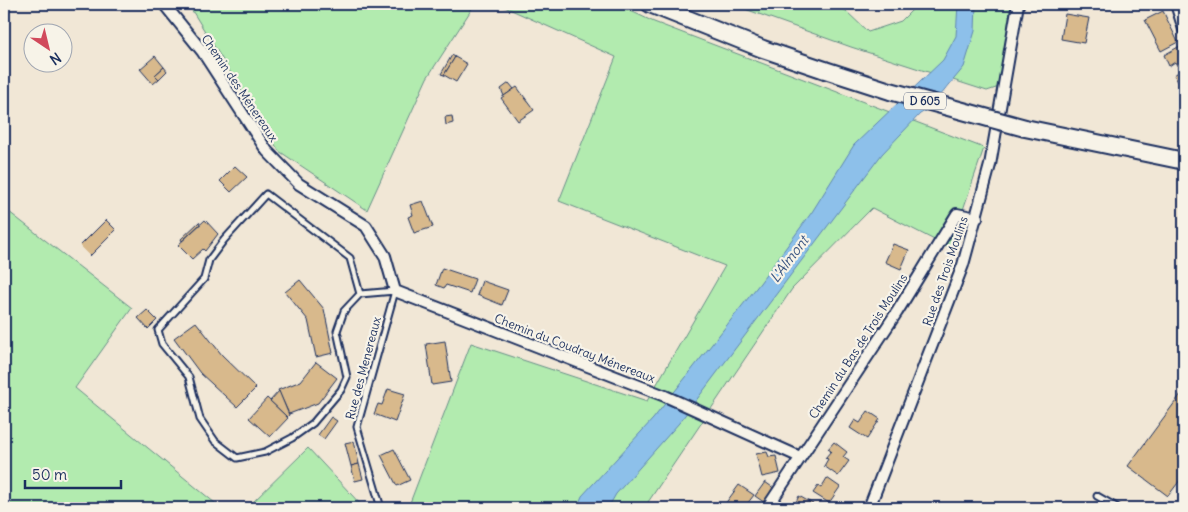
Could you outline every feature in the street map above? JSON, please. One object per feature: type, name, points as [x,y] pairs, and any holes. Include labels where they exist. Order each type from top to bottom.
[{"type":"main road","name":"D 605","points":[[650,4],[763,49],[828,65]]},
{"type":"main road","name":"D 605","points":[[677,4],[899,94],[1184,161]]},
{"type":"main road","name":"D 605","points":[[1026,123],[1184,151]]},
{"type":"street","name":"Chemin des Ménereaux","points":[[164,4],[202,51],[267,151],[300,184],[366,226],[385,256],[395,291]]},
{"type":"street","name":"Rue des Trois Moulins","points":[[869,508],[963,265],[977,218],[990,165],[1018,4]]},
{"type":"street","points":[[1176,4],[1184,29]]},
{"type":"street","name":"Chemin du Bas de Trois Moulins","points":[[767,508],[897,312],[956,214],[977,218]]},
{"type":"street","name":"Chemin du Coudray Ménereaux","points":[[395,291],[665,396],[800,457]]},
{"type":"lane","points":[[360,294],[350,258],[266,194],[224,240],[210,260],[204,279],[158,330],[162,344],[189,377],[200,419],[215,441],[237,458],[265,452],[292,438],[313,423],[341,390],[347,377],[337,332],[344,311],[360,294],[395,291]]},
{"type":"lane","name":"Rue des Menereaux","points":[[381,508],[358,427],[395,291]]},
{"type":"lane","points":[[1097,496],[1118,508]]},
{"type":"green space","points":[[188,4],[475,4],[427,78],[367,210],[279,151]]},
{"type":"green space","points":[[498,4],[616,4],[654,22],[984,148],[950,248],[872,208],[792,289],[644,508],[408,508],[471,343],[647,401],[725,266],[559,201],[616,57]]},
{"type":"green space","points":[[731,4],[826,4],[845,10],[868,32],[901,21],[918,4],[1011,4],[999,87],[987,91],[851,47]]},
{"type":"green space","points":[[4,208],[132,308],[75,388],[221,508],[4,508]]},
{"type":"green space","points":[[308,448],[364,508],[247,508]]},
{"type":"water","name":"L'Almont","points":[[958,4],[976,4],[975,31],[964,67],[930,108],[920,114],[882,154],[679,423],[616,494],[608,508],[577,508],[582,496],[653,419],[760,283],[812,212],[854,145],[943,60],[956,36]]},
{"type":"building","points":[[1163,11],[1178,42],[1161,51],[1145,20]]},
{"type":"building","points":[[1065,14],[1089,18],[1084,43],[1061,39]]},
{"type":"building","points":[[1180,46],[1184,55],[1184,83],[1180,85],[1174,75],[1180,71],[1175,62],[1169,66],[1164,55]]},
{"type":"building","points":[[452,55],[455,57],[444,75],[441,74]]},
{"type":"building","points":[[155,56],[164,67],[155,75],[159,79],[153,84],[140,69]]},
{"type":"building","points":[[455,57],[467,64],[456,82],[444,75]]},
{"type":"building","points":[[164,67],[167,71],[159,79],[155,75]]},
{"type":"building","points":[[509,83],[514,89],[504,96],[501,89]]},
{"type":"building","points":[[517,87],[534,110],[518,121],[501,98]]},
{"type":"building","points":[[452,116],[453,123],[446,125],[445,117]]},
{"type":"building","points":[[235,166],[247,177],[231,192],[220,181]]},
{"type":"building","points":[[423,201],[433,227],[414,233],[408,217],[413,215],[410,205]]},
{"type":"building","points":[[106,220],[116,230],[90,256],[80,246]]},
{"type":"building","points":[[205,220],[218,234],[205,251],[203,249],[192,259],[178,245]]},
{"type":"building","points":[[199,222],[200,224],[182,241],[181,239]]},
{"type":"building","points":[[893,244],[909,250],[901,269],[885,262]]},
{"type":"building","points":[[442,268],[475,279],[470,293],[446,285],[444,288],[436,285]]},
{"type":"building","points":[[300,280],[324,309],[333,353],[316,357],[308,320],[285,292]]},
{"type":"building","points":[[482,281],[508,290],[502,305],[477,295]]},
{"type":"building","points":[[147,310],[157,320],[148,329],[138,318]]},
{"type":"building","points":[[196,322],[222,355],[256,388],[237,407],[200,373],[174,338]]},
{"type":"building","points":[[445,341],[451,382],[432,385],[426,344]]},
{"type":"building","points":[[316,362],[337,378],[318,403],[289,414],[278,390],[301,381]]},
{"type":"building","points":[[388,389],[405,394],[395,422],[374,414],[378,404],[382,405]]},
{"type":"building","points":[[1184,390],[1184,475],[1168,496],[1128,466]]},
{"type":"building","points":[[279,391],[289,415],[287,417],[270,401]]},
{"type":"building","points":[[267,398],[288,418],[270,437],[249,418]]},
{"type":"building","points":[[868,411],[880,419],[867,439],[850,428],[855,420],[860,423]]},
{"type":"building","points":[[331,417],[337,421],[324,439],[318,435]]},
{"type":"building","points":[[354,441],[359,464],[351,466],[345,443]]},
{"type":"building","points":[[834,442],[847,452],[843,457],[849,461],[838,476],[824,466],[828,459],[825,458],[831,451],[828,449]]},
{"type":"building","points":[[394,449],[410,480],[397,486],[381,455]]},
{"type":"building","points":[[767,452],[769,457],[776,456],[780,473],[762,477],[756,454]]},
{"type":"building","points":[[359,464],[363,479],[355,481],[351,466]]},
{"type":"building","points":[[827,478],[840,487],[829,503],[813,493],[818,486],[821,488]]},
{"type":"building","points":[[765,482],[775,489],[765,503],[755,496]]},
{"type":"building","points":[[739,485],[754,495],[747,504],[749,505],[746,508],[722,508]]},
{"type":"building","points":[[799,496],[813,504],[811,508],[793,508]]}]
